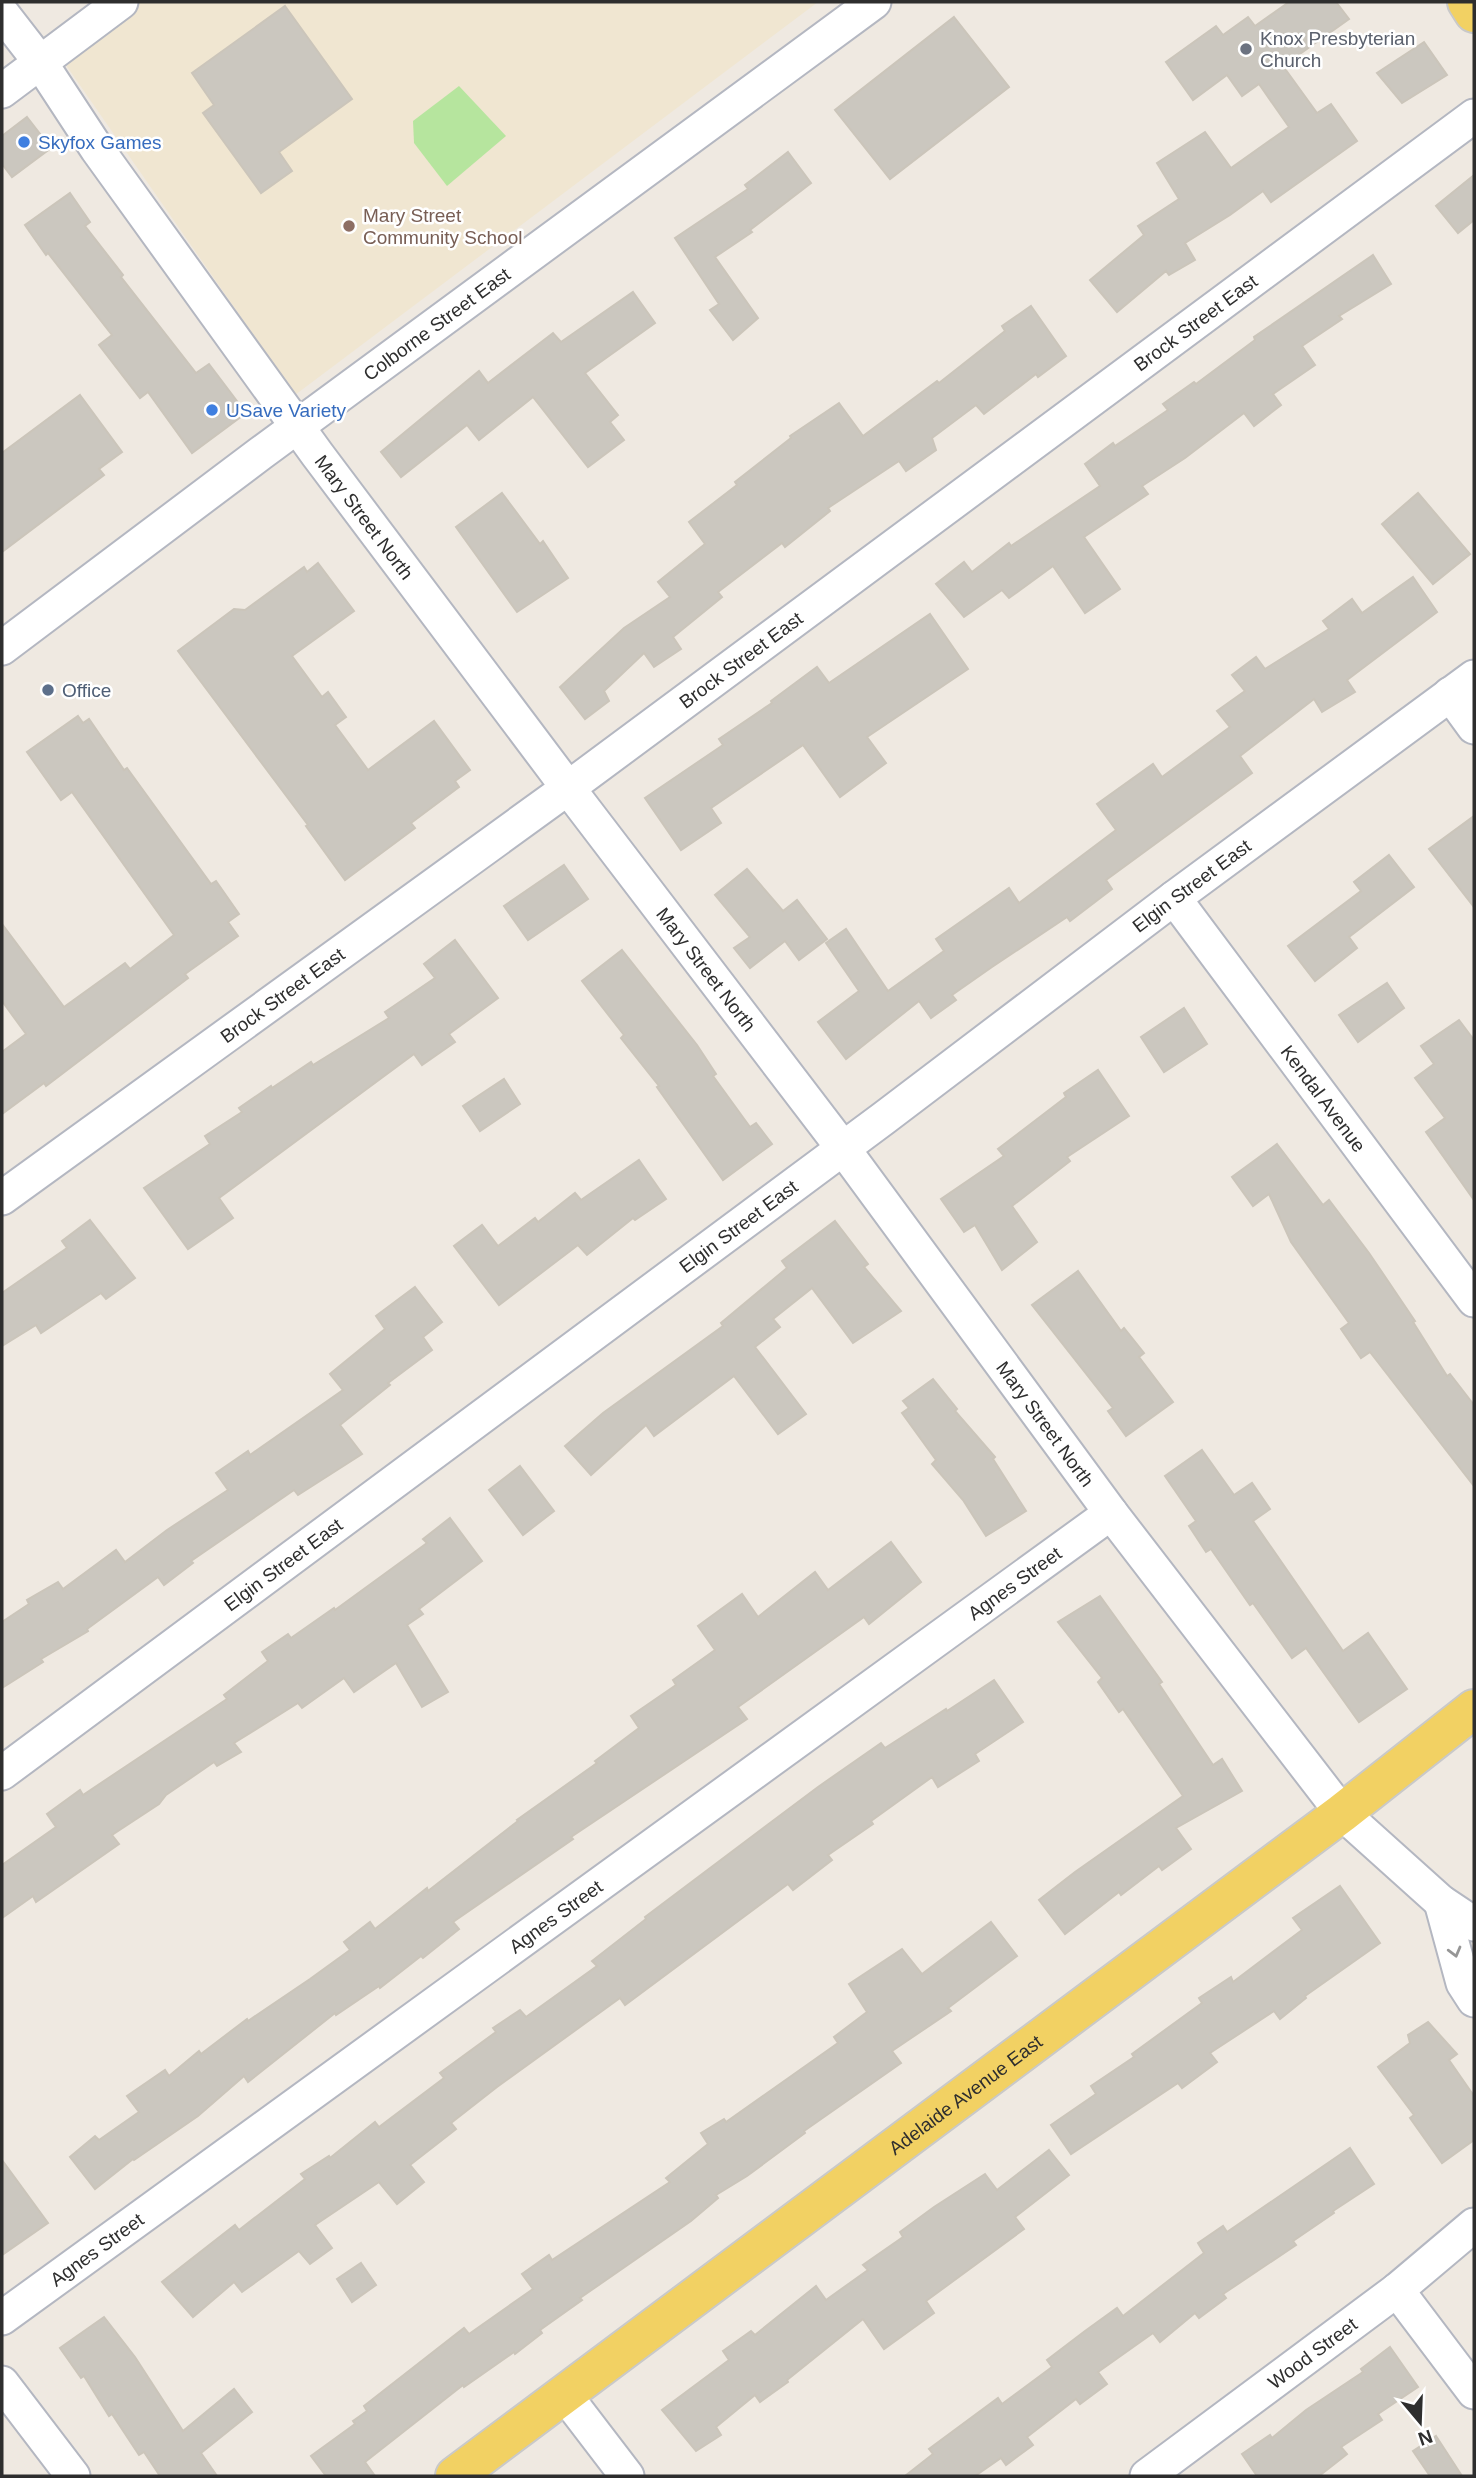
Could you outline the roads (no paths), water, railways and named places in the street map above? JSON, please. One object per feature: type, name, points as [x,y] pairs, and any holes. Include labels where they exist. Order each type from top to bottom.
[{"type":"main road","points":[[1467,2],[1474,13]]},
{"type":"main road","name":"Adelaide Avenue East","points":[[455,2476],[1342,1813],[1474,1709]]},
{"type":"street","points":[[2,91],[121,2]]},
{"type":"street","name":"Colborne Street East","points":[[2,648],[297,426],[874,2]]},
{"type":"street","name":"Mary Street North","points":[[2,13],[40,62],[97,149],[297,426],[568,788],[842,1147],[1111,1513],[1342,1813],[1441,1902],[1474,1924]]},
{"type":"street","name":"Brock Street East","points":[[2,1198],[568,788],[1474,116]]},
{"type":"street","points":[[1462,685],[1474,727]]},
{"type":"street","name":"Elgin Street East","points":[[2,1773],[1462,685]]},
{"type":"street","name":"Kendal Avenue","points":[[1174,898],[1474,1300]]},
{"type":"street","name":"Agnes Street","points":[[2,2318],[1111,1513]]},
{"type":"street","points":[[1441,1902],[1463,1983],[1474,2000]]},
{"type":"street","name":"Wood Street","points":[[1147,2476],[1397,2290],[1474,2225]]},
{"type":"street","points":[[1397,2290],[1474,2392]]},
{"type":"street","points":[[2,2383],[73,2476]]},
{"type":"street","points":[[565,2395],[627,2476]]},
{"type":"place","name":"Knox Presbyterian Church","points":[[1246,49]]},
{"type":"place","name":"Skyfox Games","points":[[24,142]]},
{"type":"place","name":"Mary Street Community School","points":[[349,226]]},
{"type":"place","name":"USave Variety","points":[[212,410]]},
{"type":"place","name":"Office","points":[[48,690]]}]
